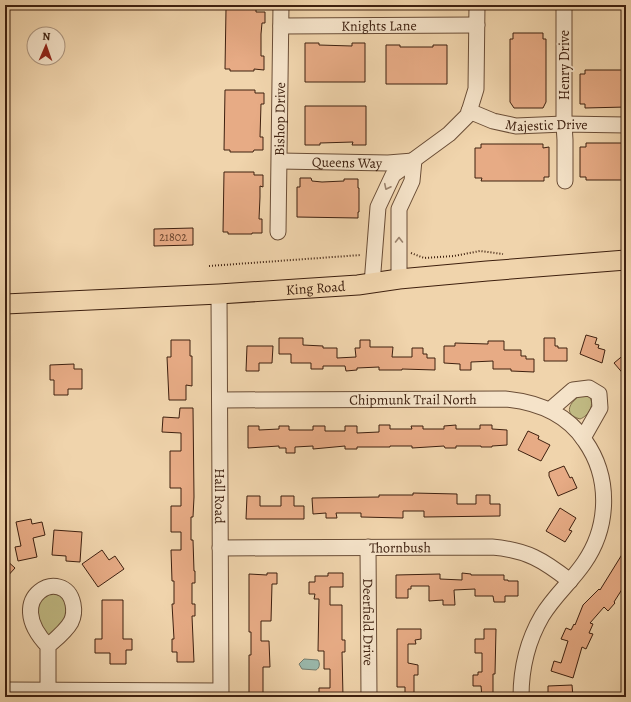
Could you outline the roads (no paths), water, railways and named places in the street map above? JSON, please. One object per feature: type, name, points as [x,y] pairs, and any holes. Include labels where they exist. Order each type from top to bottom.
[{"type":"main road","name":"King Road","points":[[5,304],[219,294],[372,284],[399,279],[626,260]]},
{"type":"street","name":"Bishop Drive","points":[[278,232],[281,5]]},
{"type":"street","points":[[372,284],[378,207],[393,175],[449,134],[468,115],[476,89],[477,5]]},
{"type":"street","name":"Henry Drive","points":[[564,5],[565,181]]},
{"type":"street","name":"Knights Lane","points":[[281,26],[477,25]]},
{"type":"street","name":"Majestic Drive","points":[[469,111],[493,121],[516,126],[626,124]]},
{"type":"street","points":[[399,279],[399,209],[412,181],[414,160]]},
{"type":"street","name":"Queens Way","points":[[280,161],[388,163],[414,160]]},
{"type":"street","name":"Hall Road","points":[[219,294],[220,694]]},
{"type":"street","points":[[550,410],[573,390],[589,388],[599,394],[600,408],[586,443]]},
{"type":"street","name":"Chipmunk Trail North","points":[[220,400],[505,399],[527,402],[550,410],[568,422],[586,443],[596,458],[602,481],[604,511],[600,529],[593,547],[584,563],[549,605],[536,629],[526,656],[522,674],[521,697]]},
{"type":"street","name":"Deerfield Drive","points":[[368,547],[369,697]]},
{"type":"street","name":"Thornbush","points":[[220,548],[507,548],[525,553],[538,559],[551,566],[570,581]]},
{"type":"street","points":[[48,646],[48,690]]},
{"type":"street","points":[[5,690],[220,694]]}]
